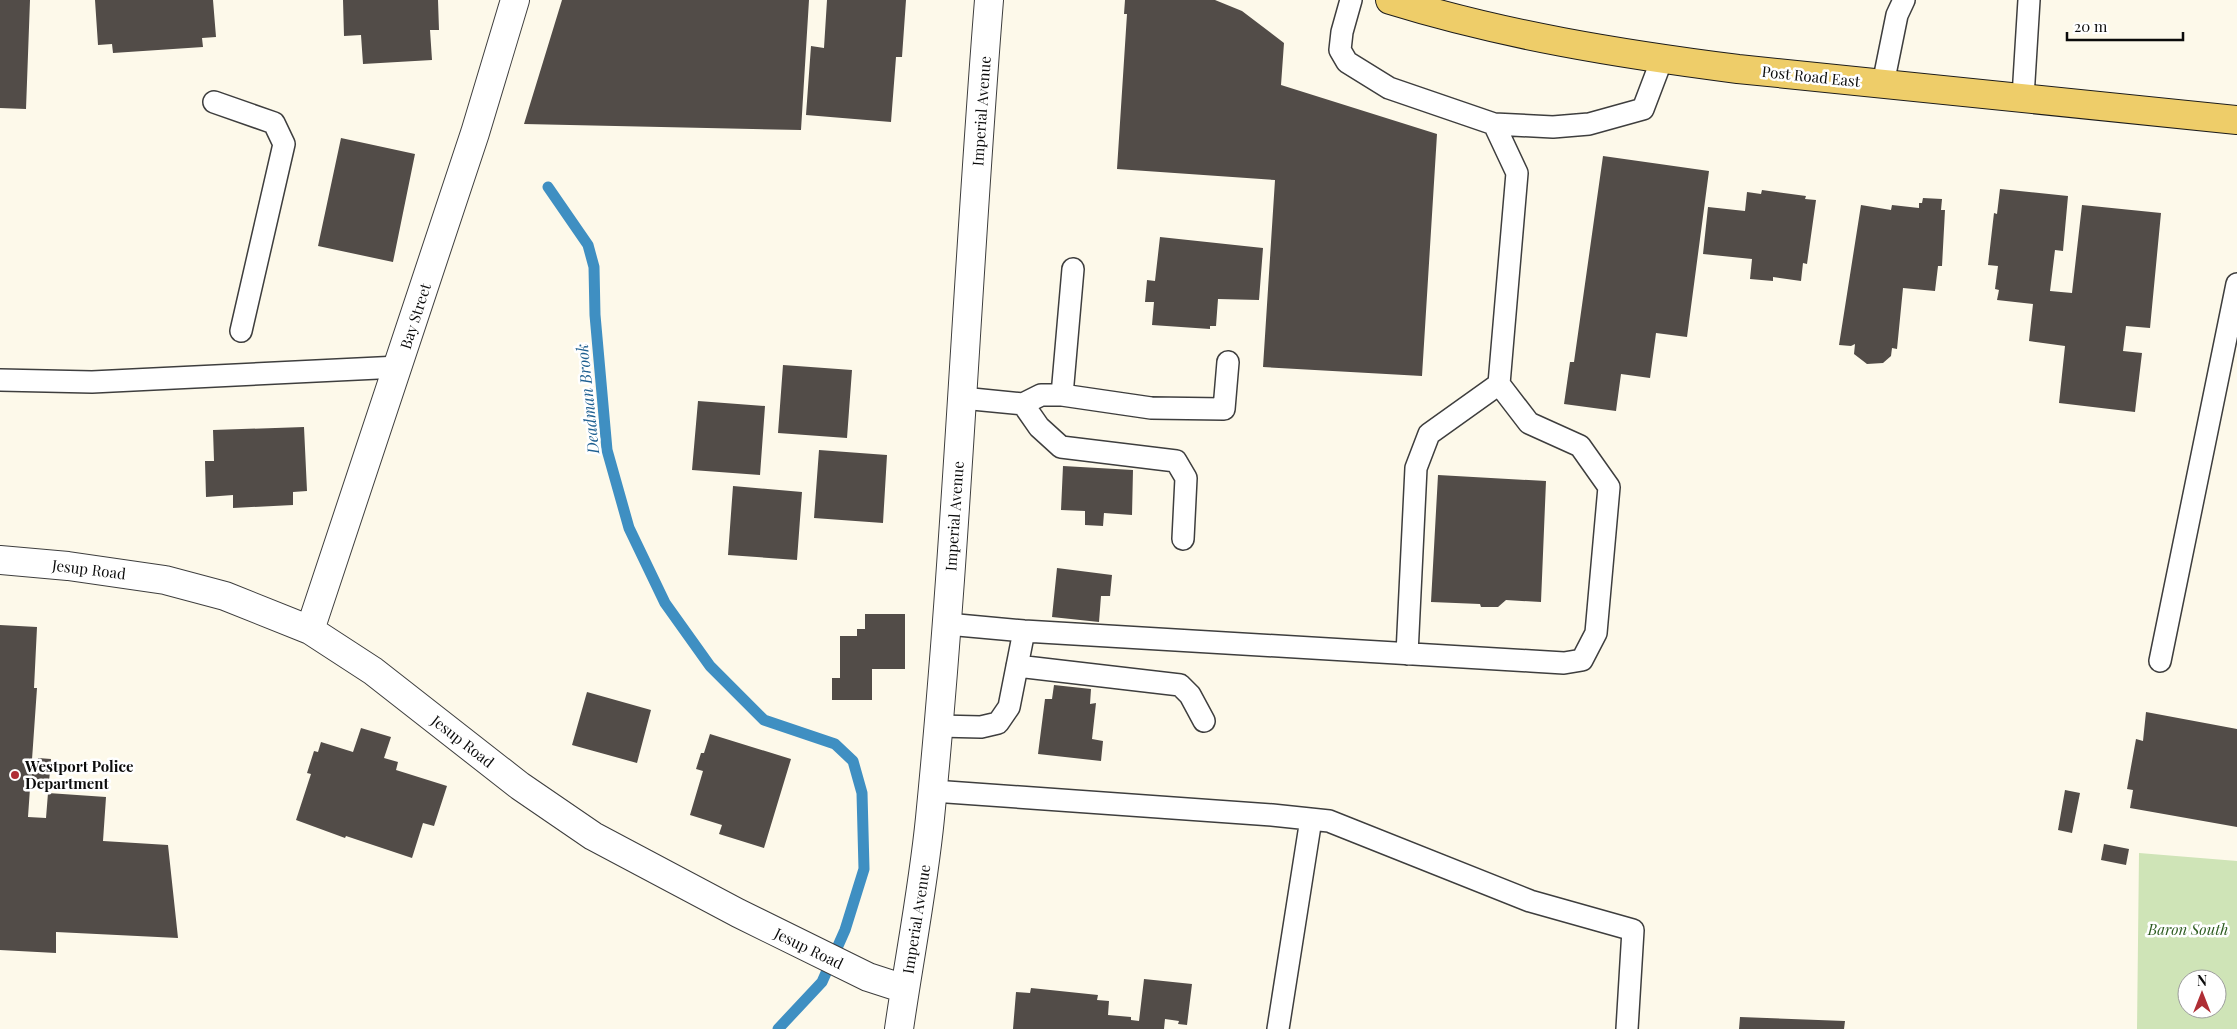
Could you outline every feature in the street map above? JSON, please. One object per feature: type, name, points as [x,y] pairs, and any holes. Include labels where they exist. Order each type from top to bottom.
[{"type":"main road","name":"Post Road East","points":[[1390,0],[1493,29],[1662,59],[1883,84],[2237,120]]},
{"type":"street","name":"Bay Street","points":[[310,630],[399,367],[475,132],[515,0]]},
{"type":"street","name":"Imperial Avenue","points":[[899,1029],[918,917],[932,791],[947,624],[989,0]]},
{"type":"street","name":"Jesup Road","points":[[0,560],[75,566],[166,580],[225,596],[310,630],[373,671],[520,786],[592,836],[713,900],[868,977],[905,989]]},
{"type":"lane","points":[[1351,0],[1342,32],[1340,50],[1347,62],[1389,88],[1494,124],[1553,127],[1589,124],[1643,109],[1662,59]]},
{"type":"lane","points":[[1883,84],[1897,15],[1904,0]]},
{"type":"lane","points":[[2023,97],[2029,0]]},
{"type":"lane","points":[[214,102],[274,123],[284,144],[241,331]]},
{"type":"lane","points":[[947,624],[1024,631],[1564,663],[1582,660],[1596,633],[1609,487],[1580,446],[1529,423],[1499,384],[1517,173],[1494,124]]},
{"type":"lane","points":[[1062,395],[1073,269]]},
{"type":"lane","points":[[2160,661],[2237,284]]},
{"type":"lane","points":[[962,398],[1022,404],[1040,395],[1062,395],[1151,408],[1224,409],[1228,362]]},
{"type":"lane","points":[[0,380],[101,381],[399,367]]},
{"type":"lane","points":[[1407,654],[1416,468],[1429,434],[1499,384]]},
{"type":"lane","points":[[1022,404],[1039,427],[1062,446],[1176,461],[1186,478],[1183,539]]},
{"type":"lane","points":[[938,726],[981,727],[998,723],[1009,706],[1024,631]]},
{"type":"lane","points":[[1017,666],[1180,685],[1190,695],[1204,721]]},
{"type":"lane","points":[[932,791],[1330,821],[1530,901],[1632,930],[1627,1029]]},
{"type":"lane","points":[[1278,1029],[1311,819]]},
{"type":"green space","name":"Baron South","points":[[2139,853],[2237,861],[2237,1029],[2137,1029]]},
{"type":"building","points":[[0,0],[30,0],[26,109],[0,108]]},
{"type":"building","points":[[95,0],[213,0],[216,37],[202,38],[203,47],[113,53],[112,44],[98,45]]},
{"type":"building","points":[[343,0],[438,0],[439,30],[430,30],[432,60],[363,64],[361,35],[344,36]]},
{"type":"building","points":[[562,0],[809,0],[801,130],[524,124]]},
{"type":"building","points":[[827,0],[906,0],[902,57],[896,57],[891,122],[806,115],[811,46],[824,48]]},
{"type":"building","points":[[1125,0],[1215,0],[1242,11],[1284,43],[1281,85],[1437,134],[1422,376],[1263,367],[1275,180],[1117,169],[1127,14],[1124,14]]},
{"type":"building","points":[[341,138],[415,154],[393,262],[318,246]]},
{"type":"building","points":[[1603,156],[1709,171],[1687,337],[1656,333],[1650,378],[1621,374],[1616,411],[1564,404],[1570,362],[1574,362]]},
{"type":"building","points":[[2000,189],[2068,196],[2063,251],[2055,250],[2050,291],[2072,293],[2082,205],[2161,213],[2150,328],[2126,326],[2123,351],[2142,353],[2135,412],[2059,403],[2065,346],[2029,341],[2033,304],[1997,300],[1999,290],[1995,289],[1998,266],[1988,265],[1994,213],[1997,214]]},
{"type":"building","points":[[1762,190],[1806,196],[1805,199],[1816,200],[1807,264],[1803,263],[1801,281],[1773,277],[1773,281],[1750,279],[1752,259],[1703,254],[1708,207],[1745,211],[1747,192],[1761,194]]},
{"type":"building","points":[[1923,198],[1942,199],[1941,210],[1945,210],[1942,266],[1938,266],[1935,291],[1903,288],[1897,349],[1892,348],[1891,356],[1883,363],[1867,364],[1854,354],[1855,344],[1851,346],[1839,345],[1861,205],[1891,210],[1892,205],[1919,208],[1919,203],[1922,203]]},
{"type":"building","points":[[1160,237],[1263,248],[1259,300],[1218,299],[1216,326],[1210,326],[1210,329],[1152,325],[1154,302],[1145,302],[1147,280],[1155,281]]},
{"type":"building","points":[[783,365],[852,370],[847,438],[778,433]]},
{"type":"building","points":[[698,401],[765,406],[760,475],[692,470]]},
{"type":"building","points":[[304,427],[307,491],[293,492],[293,505],[233,508],[233,495],[206,497],[205,461],[214,461],[213,430]]},
{"type":"building","points":[[819,450],[887,455],[883,523],[814,518]]},
{"type":"building","points":[[1063,466],[1133,470],[1132,515],[1104,513],[1103,526],[1085,525],[1085,511],[1061,510]]},
{"type":"building","points":[[1438,475],[1546,481],[1541,602],[1506,600],[1498,607],[1481,607],[1480,604],[1431,602]]},
{"type":"building","points":[[733,486],[802,492],[797,560],[728,555]]},
{"type":"building","points":[[1057,568],[1112,575],[1110,596],[1101,596],[1099,622],[1052,617]]},
{"type":"building","points":[[865,614],[905,614],[905,669],[872,669],[872,700],[832,700],[832,678],[840,678],[840,636],[857,636],[857,629],[865,629]]},
{"type":"building","name":"Westport Police Department","points":[[0,625],[37,627],[34,688],[37,688],[28,817],[46,818],[48,793],[106,797],[103,841],[168,845],[178,938],[56,932],[56,953],[0,950]]},
{"type":"building","points":[[1054,685],[1091,689],[1090,704],[1096,703],[1092,739],[1103,741],[1101,761],[1038,754],[1045,699],[1052,699]]},
{"type":"building","points":[[587,692],[651,710],[637,763],[572,745]]},
{"type":"building","points":[[2146,712],[2237,729],[2237,827],[2130,808],[2133,790],[2127,789],[2136,739],[2143,741]]},
{"type":"building","points":[[361,728],[391,737],[384,758],[398,762],[396,770],[447,786],[434,826],[423,823],[412,858],[346,836],[345,838],[296,820],[311,774],[307,773],[314,751],[318,752],[321,742],[353,752]]},
{"type":"building","points":[[710,734],[791,759],[764,848],[719,834],[722,825],[690,815],[703,771],[696,769]]},
{"type":"building","points":[[38,758],[51,759],[49,782],[46,781],[45,787],[38,786],[38,781],[31,780],[32,767],[37,767]]},
{"type":"building","points":[[2065,790],[2080,793],[2072,833],[2058,830]]},
{"type":"building","points":[[2104,844],[2129,849],[2126,865],[2101,860]]},
{"type":"building","points":[[1144,979],[1192,984],[1187,1025],[1178,1024],[1179,1021],[1165,1019],[1164,1029],[1013,1029],[1016,992],[1030,993],[1031,988],[1098,995],[1097,1000],[1109,1001],[1108,1015],[1131,1017],[1131,1020],[1139,1021]]},
{"type":"building","points":[[1740,1017],[1845,1021],[1844,1029],[1739,1029]]},
{"type":"waterway","name":"Deadman Brook","points":[[548,187],[588,245],[594,267],[595,315],[607,450],[629,528],[665,603],[710,666],[764,720],[835,744],[853,761],[862,793],[864,869],[845,930],[822,982],[778,1029]]},
{"type":"place","name":"Westport Police Department","points":[[15,775]]}]
